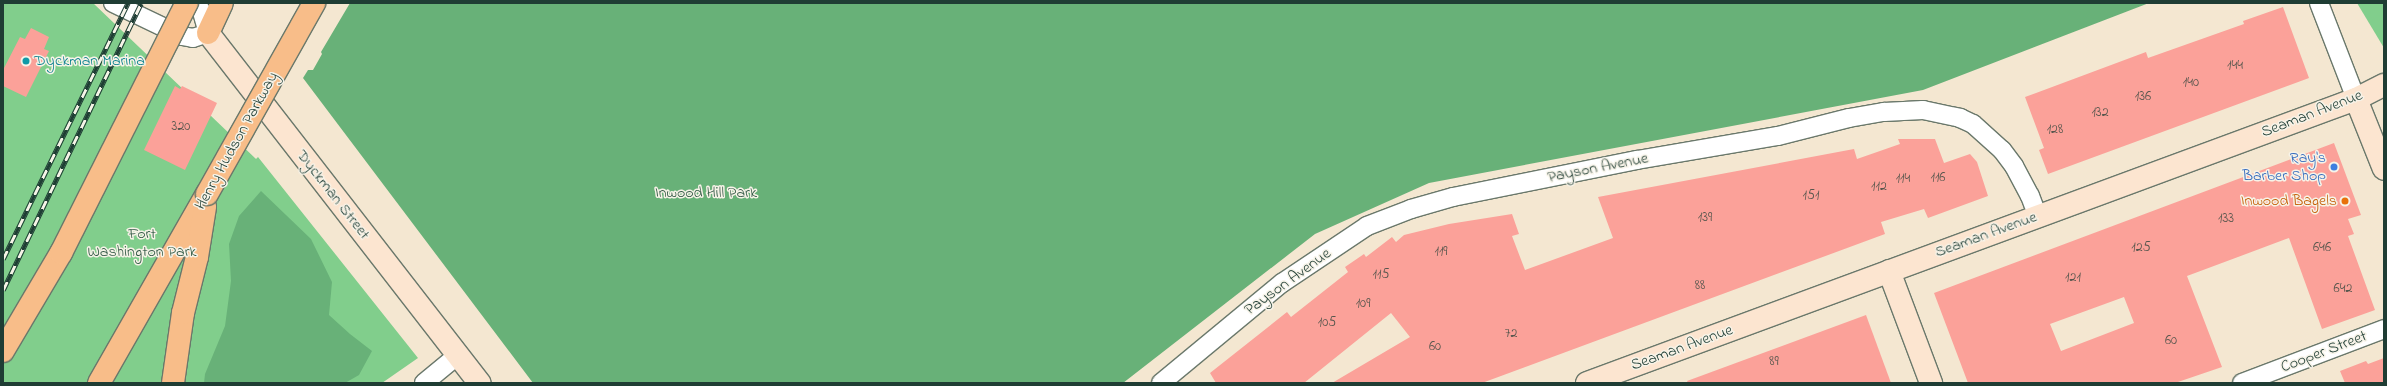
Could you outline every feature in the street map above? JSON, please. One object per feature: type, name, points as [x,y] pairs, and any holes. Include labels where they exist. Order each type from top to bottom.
[{"type":"highway","points":[[3,351],[61,253],[187,3]]},
{"type":"highway","points":[[208,33],[222,3]]},
{"type":"highway","name":"Henry Hudson Parkway","points":[[99,383],[314,3]]},
{"type":"highway","points":[[173,383],[183,313],[197,257],[207,194]]},
{"type":"street","points":[[113,3],[182,36],[193,38],[208,33]]},
{"type":"street","name":"Dyckman Street","points":[[196,3],[202,12],[208,33],[458,355],[478,383]]},
{"type":"street","points":[[2319,3],[2384,169]]},
{"type":"street","name":"Seaman Avenue","points":[[1587,383],[2356,99],[2384,85]]},
{"type":"street","name":"Payson Avenue","points":[[1161,383],[1181,377],[1225,329],[1282,283],[1368,226],[1411,209],[1489,189],[1694,150],[1778,136],[1884,112],[1923,110],[1960,118],[1973,124],[2002,150],[2014,166],[2030,196],[2038,217]]},
{"type":"street","points":[[1889,271],[1931,383]]},
{"type":"street","name":"Cooper Street","points":[[2242,383],[2384,329]]},
{"type":"street","points":[[424,383],[458,355]]},
{"type":"green space","name":"Fort Washington Park","points":[[3,3],[93,3],[256,159],[258,157],[418,358],[382,383],[3,383]]},
{"type":"green space","name":"Inwood Hill Park","points":[[350,3],[2149,3],[1923,90],[1429,183],[1315,234],[1123,383],[533,383],[303,78],[308,70],[313,70],[322,54],[321,52]]},
{"type":"green space","points":[[2357,3],[2384,3],[2384,48]]},
{"type":"green space","points":[[261,191],[311,239],[332,282],[329,315],[372,351],[359,375],[345,383],[204,383],[205,374],[225,326],[231,281],[229,244],[239,216]]},
{"type":"building","points":[[2283,7],[2309,78],[2048,174],[2039,150],[2044,148],[2025,97],[2146,52],[2148,58],[2244,24],[2243,21]]},
{"type":"building","name":"Dyckman Marina","points":[[31,28],[49,37],[44,49],[49,51],[26,97],[3,86],[3,70],[20,37],[25,39]]},
{"type":"building","points":[[175,86],[180,89],[182,86],[217,103],[185,170],[144,150]]},
{"type":"building","points":[[1898,139],[1935,139],[1944,163],[1970,154],[1977,162],[1988,196],[1928,218],[1924,209],[1881,222],[1885,234],[1482,383],[1332,383],[1410,337],[1391,313],[1304,383],[1216,383],[1210,373],[1287,312],[1291,317],[1348,272],[1345,267],[1364,254],[1366,257],[1392,237],[1396,242],[1404,235],[1449,224],[1512,214],[1519,234],[1512,236],[1525,270],[1613,238],[1598,197],[1854,149],[1857,159],[1900,144]]},
{"type":"building","points":[[2334,143],[2361,215],[2348,219],[2354,234],[2348,236],[2375,310],[2322,329],[2289,238],[2187,276],[2222,367],[2175,383],[1968,383],[1934,293]],"holes":[[[2124,297],[2134,323],[2061,351],[2050,324]]]},
{"type":"building","points":[[1866,315],[1891,383],[1688,383],[1687,381]]},
{"type":"building","points":[[2384,358],[2384,383],[2345,383],[2340,371],[2366,361],[2368,364]]},
{"type":"railway","points":[[3,259],[128,3]]},
{"type":"railway","points":[[3,290],[141,3]]},
{"type":"place","name":"Dyckman Marina","points":[[26,61]]},
{"type":"place","name":"Ray's Barber Shop","points":[[2334,167]]},
{"type":"place","name":"Inwood Bagels","points":[[2345,201]]}]
